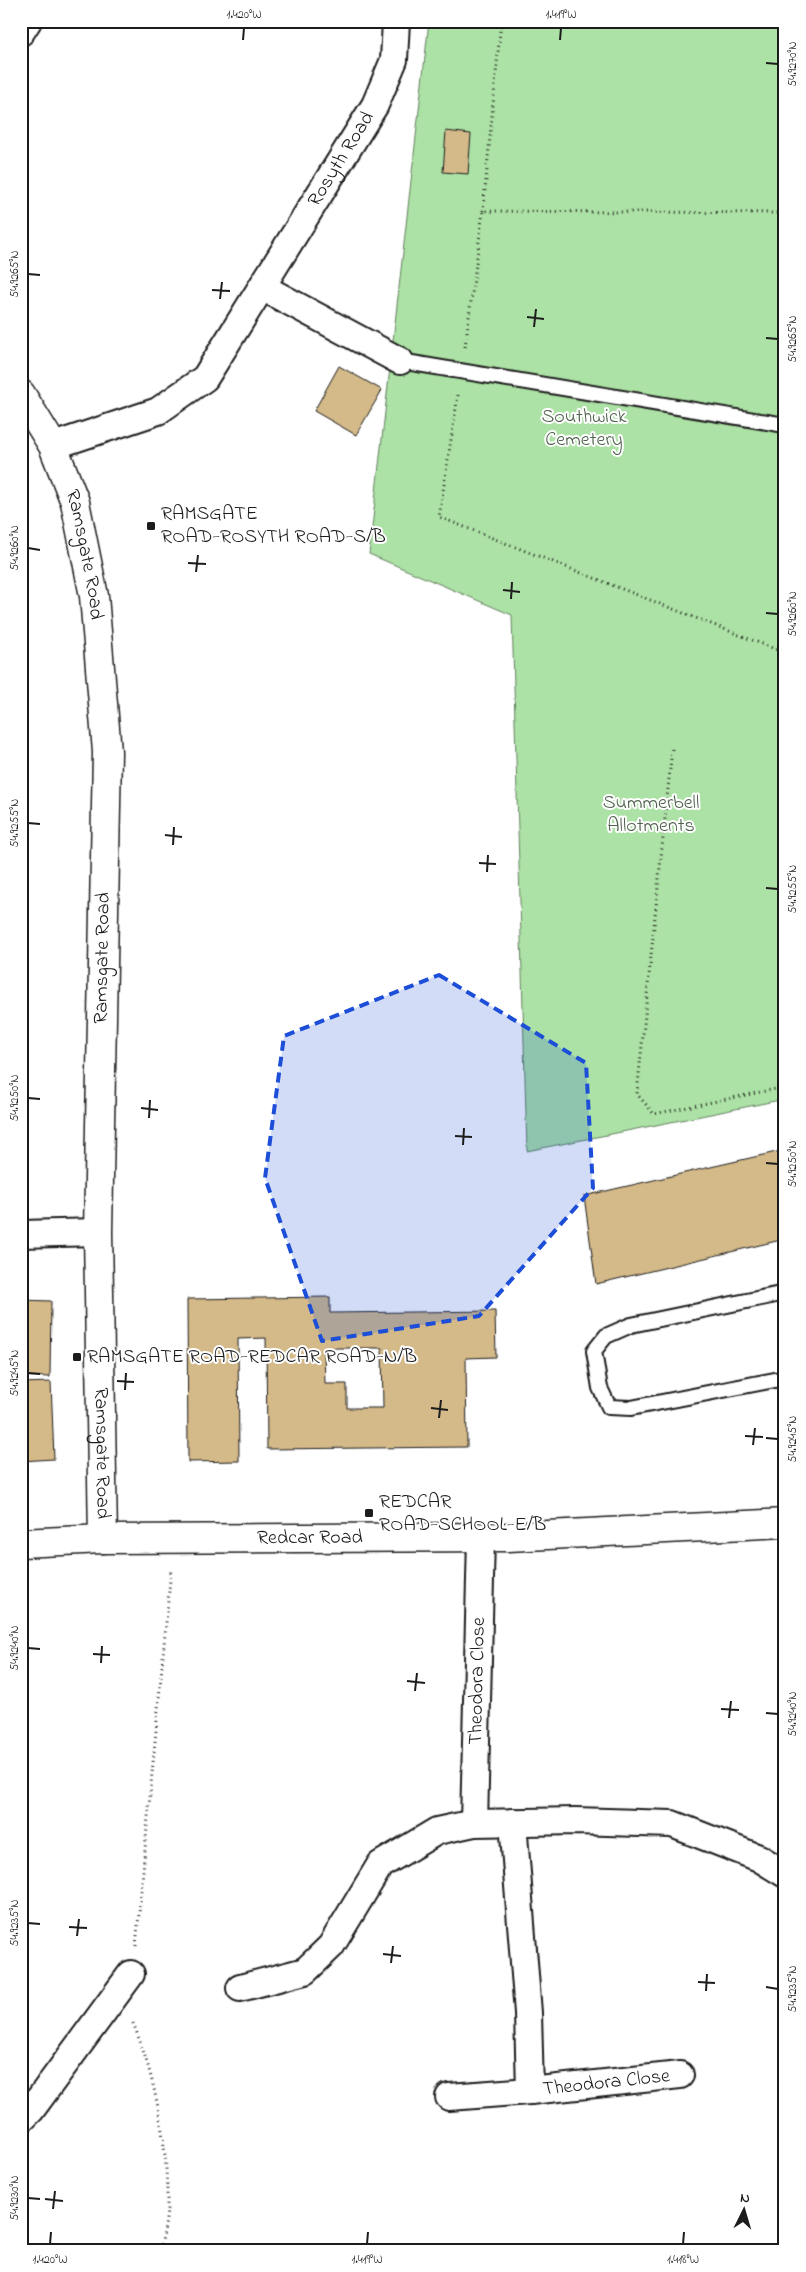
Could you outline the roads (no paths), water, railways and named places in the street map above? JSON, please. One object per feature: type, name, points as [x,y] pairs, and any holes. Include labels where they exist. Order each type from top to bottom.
[{"type":"street","points":[[21,32],[28,21]]},
{"type":"street","name":"Rosyth Road","points":[[53,446],[158,411],[205,378],[375,105],[394,60],[396,21]]},
{"type":"street","points":[[262,287],[400,361]]},
{"type":"street","name":"Ramsgate Road","points":[[21,394],[53,446],[75,502],[94,596],[108,752],[98,1232],[103,1538]]},
{"type":"street","points":[[21,1234],[98,1232]]},
{"type":"street","name":"Redcar Road","points":[[21,1543],[103,1538],[481,1538],[781,1523]]},
{"type":"street","name":"Theodora Close","points":[[474,1823],[481,1538]]},
{"type":"street","points":[[240,1988],[305,1971],[331,1946],[380,1865],[437,1831],[474,1823],[575,1821],[672,1824],[759,1858],[785,1874]]},
{"type":"street","name":"Theodora Close","points":[[513,1822],[528,2013],[530,2091]]},
{"type":"street","points":[[21,2120],[31,2110],[125,1982]]},
{"type":"street","name":"Theodora Close","points":[[449,2097],[530,2091],[680,2075]]},
{"type":"lane","points":[[400,361],[785,425]]},
{"type":"lane","points":[[785,1293],[631,1325],[606,1336],[594,1351],[600,1388],[609,1407],[631,1408],[785,1378]]},
{"type":"place","name":"RAMSGATE ROAD-ROSYTH ROAD-S/B","points":[[151,526]]},
{"type":"place","name":"RAMSGATE ROAD-REDCAR ROAD-N/B","points":[[77,1357]]},
{"type":"place","name":"REDCAR ROAD-SCHOOL-E/B","points":[[369,1513]]},
{"type":"park label","name":"Southwick Cemetery","points":[[584,428]]},
{"type":"park label","name":"Summerbell Allotments","points":[[651,814]]}]
